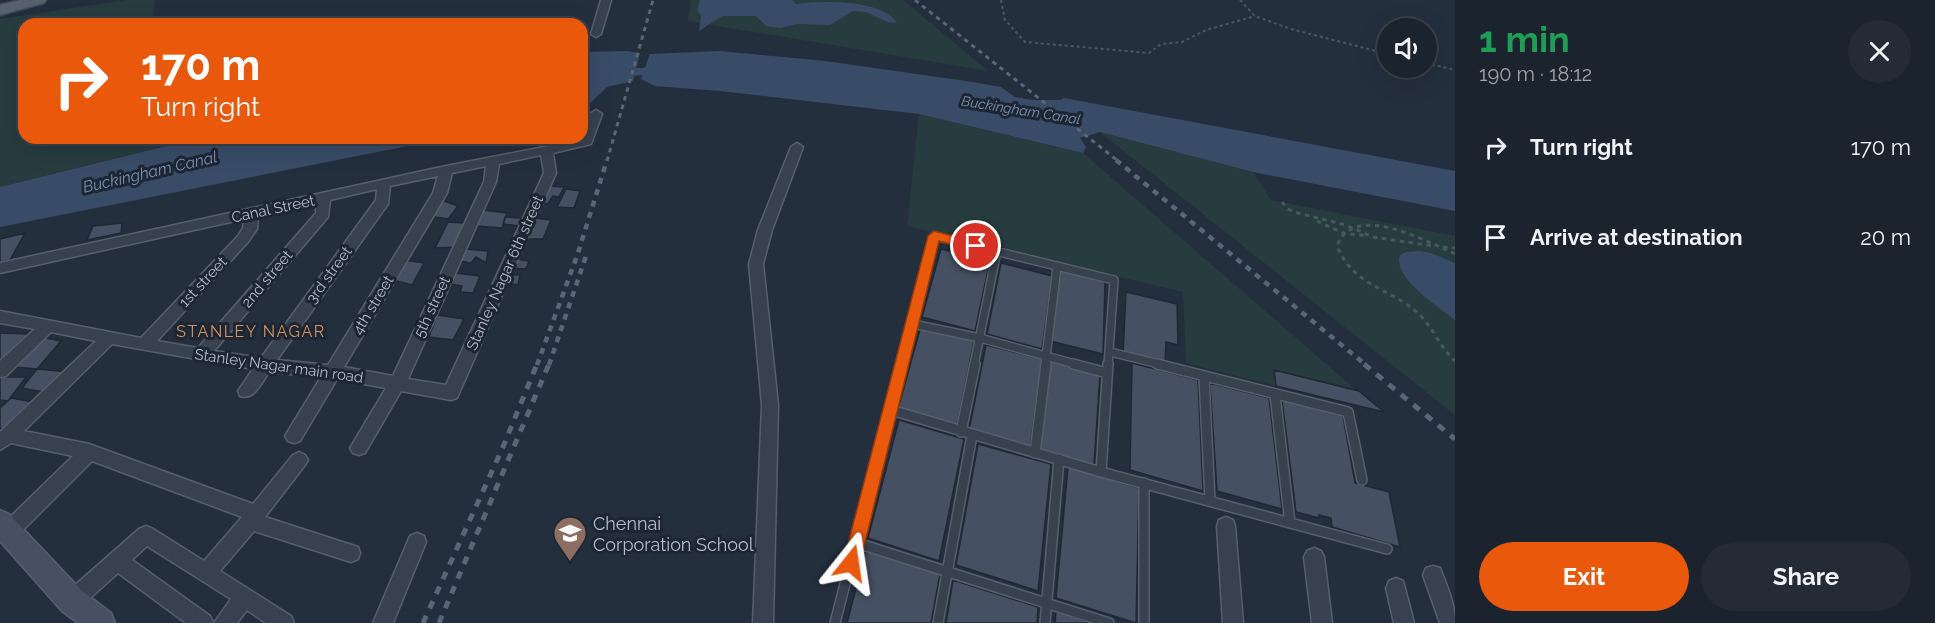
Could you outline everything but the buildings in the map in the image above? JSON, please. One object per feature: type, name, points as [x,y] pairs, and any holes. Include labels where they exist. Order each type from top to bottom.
[{"type":"main road","points":[[0,4],[15,0]]},
{"type":"main road","points":[[0,10],[38,0]]},
{"type":"main road","points":[[4,527],[72,601],[101,623]]},
{"type":"street","points":[[596,34],[606,0]]},
{"type":"street","name":"Canal Street","points":[[588,138],[596,114]]},
{"type":"street","name":"Canal Street","points":[[0,268],[575,144]]},
{"type":"street","points":[[763,623],[770,405],[756,264],[765,231],[797,147]]},
{"type":"street","name":"Stanley Nagar 6th street","points":[[451,393],[550,173],[546,151]]},
{"type":"street","name":"5th street","points":[[359,448],[397,384],[490,182],[493,160]]},
{"type":"street","name":"4th street","points":[[294,436],[440,193],[446,171]]},
{"type":"street","name":"3rd street","points":[[246,391],[383,201],[384,185]]},
{"type":"street","name":"2nd street","points":[[201,355],[322,214],[323,198]]},
{"type":"street","name":"1st street","points":[[144,344],[243,239],[250,229],[251,214]]},
{"type":"street","name":"Stanley Nagar main road","points":[[0,317],[201,355],[333,372],[451,393]]},
{"type":"street","points":[[0,371],[48,326]]},
{"type":"street","points":[[4,439],[109,338]]},
{"type":"street","points":[[4,439],[89,452],[253,518],[351,553]]},
{"type":"street","points":[[4,527],[89,452]]},
{"type":"street","points":[[207,572],[299,460]]},
{"type":"street","points":[[1226,526],[1233,623]]},
{"type":"street","points":[[72,601],[146,535],[284,623]]},
{"type":"street","points":[[384,623],[417,543]]},
{"type":"street","points":[[1314,557],[1322,623]]},
{"type":"street","points":[[117,561],[202,623]]},
{"type":"street","points":[[1432,575],[1450,623]]},
{"type":"street","points":[[1396,588],[1404,623]]},
{"type":"street","points":[[224,623],[244,597]]},
{"type":"lane","points":[[836,623],[934,236],[1114,280],[1101,472]]},
{"type":"lane","points":[[962,432],[997,251]]},
{"type":"lane","points":[[1035,453],[1057,267]]},
{"type":"lane","points":[[913,324],[980,338],[1107,373]]},
{"type":"lane","points":[[1110,352],[1348,412],[1362,480]]},
{"type":"lane","points":[[1204,377],[1210,501]]},
{"type":"lane","points":[[1275,395],[1290,523]]},
{"type":"lane","points":[[891,410],[1101,472],[1387,549]]},
{"type":"lane","points":[[938,623],[972,435]]},
{"type":"lane","points":[[1045,623],[1059,459]]},
{"type":"lane","points":[[1144,483],[1144,623]]},
{"type":"lane","points":[[857,543],[1109,623]]},
{"type":"path","points":[[1001,0],[1005,20],[1025,42],[1149,53],[1161,44],[1182,42],[1206,30],[1255,16]]},
{"type":"path","points":[[1240,0],[1255,16],[1291,29],[1377,51]]},
{"type":"path","points":[[1437,66],[1455,70]]},
{"type":"path","points":[[1282,202],[1288,209],[1312,218],[1351,227],[1373,237]]},
{"type":"path","points":[[1312,218],[1342,235],[1455,248]]},
{"type":"path","points":[[1455,254],[1389,228],[1362,225],[1351,227],[1342,235],[1337,246],[1345,263],[1360,277],[1407,304],[1421,317],[1455,361]]},
{"type":"green space","points":[[126,0],[155,0],[153,18],[18,18],[18,144],[175,144],[0,187],[0,19]]},
{"type":"green space","points":[[691,0],[903,0],[988,71],[688,21]]},
{"type":"green space","points":[[919,114],[1083,153],[1356,390],[1275,370],[1276,386],[1186,363],[1183,292],[907,226]]},
{"type":"green space","points":[[1100,132],[1253,172],[1271,200],[1455,236],[1455,415]]},
{"type":"water","points":[[700,0],[792,0],[796,4],[852,3],[880,10],[890,15],[897,23],[887,22],[866,12],[853,11],[830,25],[797,24],[780,28],[766,26],[756,16],[722,16],[699,31],[701,16],[697,10]]},
{"type":"water","points":[[720,51],[825,61],[966,81],[1001,87],[1015,97],[1033,100],[1061,100],[1064,98],[1455,171],[1455,211],[1253,172],[1100,132],[1080,138],[1086,147],[1083,153],[919,114],[720,91],[655,86],[641,79],[650,54]]},
{"type":"water","points":[[588,52],[640,53],[633,81],[607,87],[588,105]]},
{"type":"water","points":[[175,144],[418,144],[0,227],[0,187]]},
{"type":"water","points":[[1419,251],[1431,253],[1455,263],[1455,320],[1419,292],[1403,273],[1399,264],[1400,255]]},
{"type":"waterway","name":"Buckingham Canal","points":[[588,74],[667,71]]},
{"type":"railway","points":[[607,161],[653,0]]},
{"type":"railway","points":[[915,0],[1118,161]]},
{"type":"railway","points":[[537,365],[577,256],[607,160]]},
{"type":"railway","points":[[1116,160],[1366,365]]},
{"type":"railway","points":[[549,365],[586,256]]},
{"type":"railway","points":[[423,623],[503,447],[537,364]]},
{"type":"railway","points":[[439,623],[549,364]]},
{"type":"railway","points":[[1364,364],[1455,439]]},
{"type":"place","name":"Chennai Corporation School","points":[[570,562]]},
{"type":"district","name":"STANLEY NAGAR","points":[[251,331]]},
{"type":"route","points":[[851,563],[934,236],[976,246]]}]
